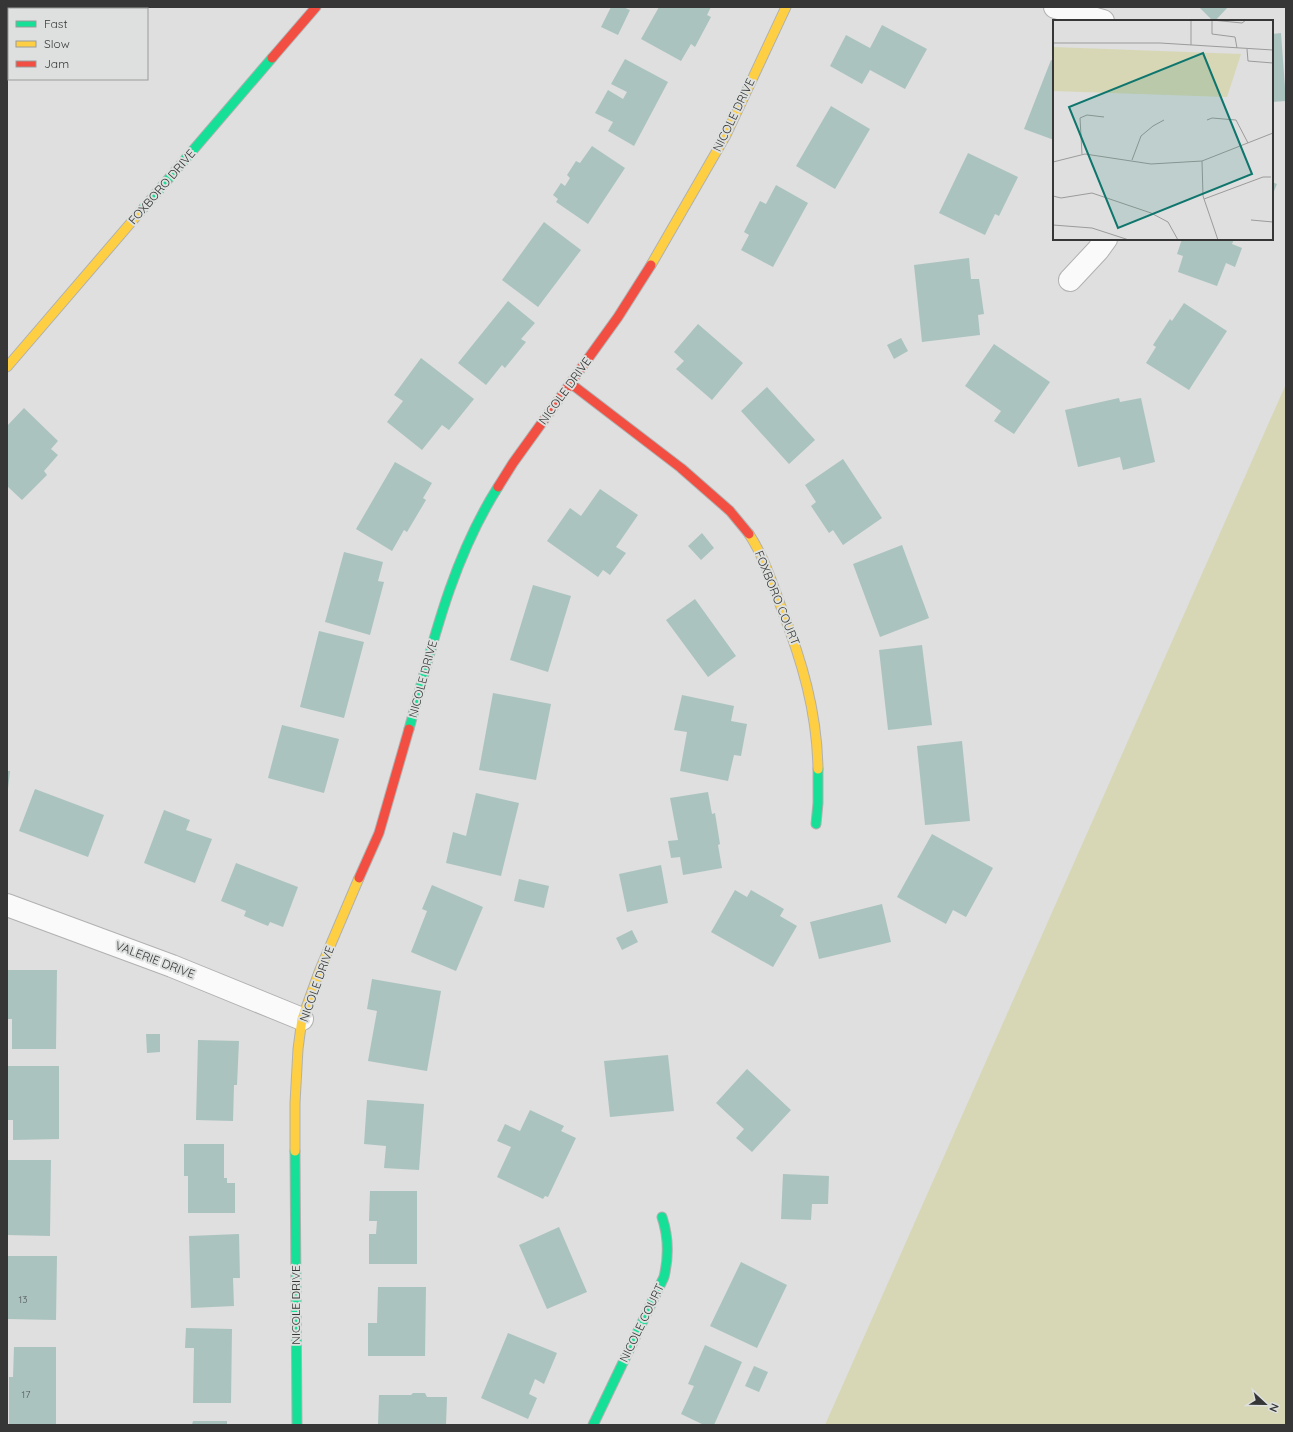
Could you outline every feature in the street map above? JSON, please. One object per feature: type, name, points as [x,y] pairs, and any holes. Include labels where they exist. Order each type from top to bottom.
[{"type":"street","name":"FOXBORO DRIVE","points":[[7,367],[316,7]]},
{"type":"street","name":"NICOLE DRIVE","points":[[297,1425],[295,1103],[298,1049],[302,1019],[319,972],[379,833],[439,621],[461,557],[501,482],[618,317],[659,253],[726,135],[786,7]]},
{"type":"street","points":[[1055,7],[1100,20]]},
{"type":"street","points":[[1070,280],[1105,240]]},
{"type":"street","name":"FOXBORO COURT","points":[[570,383],[679,466],[721,502],[735,516],[759,550],[768,569],[800,656],[811,700],[817,743],[819,780],[816,824]]},
{"type":"street","name":"VALERIE DRIVE","points":[[7,905],[172,966],[302,1019]]},
{"type":"street","name":"NICOLE COURT","points":[[593,1425],[664,1276],[668,1260],[669,1245],[666,1228],[662,1217]]},
{"type":"green space","points":[[1286,384],[1286,1425],[825,1425]]},
{"type":"building","points":[[611,7],[623,7],[630,10],[618,35],[601,27]]},
{"type":"building","points":[[659,7],[711,7],[707,15],[711,17],[695,47],[691,44],[681,61],[641,39]]},
{"type":"building","points":[[1199,7],[1228,7],[1216,20],[1212,20]]},
{"type":"building","points":[[882,25],[927,49],[905,89],[870,70],[862,84],[830,66],[846,35],[870,48]]},
{"type":"building","points":[[1281,33],[1286,101],[1273,102],[1273,34]]},
{"type":"building","points":[[625,59],[668,82],[634,146],[608,131],[613,122],[595,113],[608,90],[623,99],[627,92],[611,84]]},
{"type":"building","points":[[1051,60],[1053,61],[1053,140],[1024,129]]},
{"type":"building","points":[[831,106],[870,129],[835,189],[796,166]]},
{"type":"building","points":[[592,146],[625,168],[588,224],[556,202],[558,199],[553,195],[561,183],[565,186],[570,178],[567,175],[576,161],[580,163]]},
{"type":"building","points":[[968,153],[1018,177],[999,216],[995,214],[985,235],[939,213]]},
{"type":"building","points":[[1273,182],[1277,184],[1273,194]]},
{"type":"building","points":[[776,185],[808,203],[773,267],[741,250],[749,235],[744,232],[760,201],[766,204]]},
{"type":"building","points":[[544,222],[581,250],[538,307],[502,280]]},
{"type":"building","points":[[1182,240],[1234,240],[1232,244],[1242,248],[1235,267],[1226,263],[1217,286],[1178,272],[1183,256],[1177,254]]},
{"type":"building","points":[[969,258],[971,279],[979,279],[984,314],[978,315],[980,335],[922,342],[914,265]]},
{"type":"building","points":[[508,301],[535,323],[521,339],[526,342],[505,368],[502,365],[486,385],[458,363]]},
{"type":"building","points":[[1184,303],[1227,331],[1189,390],[1146,363],[1156,347],[1153,345],[1170,319],[1172,321]]},
{"type":"building","points":[[698,324],[743,363],[712,400],[676,369],[684,361],[674,352]]},
{"type":"building","points":[[901,338],[908,351],[894,359],[887,345]]},
{"type":"building","points":[[994,344],[1050,382],[1014,434],[994,421],[1001,411],[965,386]]},
{"type":"building","points":[[421,358],[474,399],[449,430],[442,425],[422,450],[387,422],[403,401],[394,395]]},
{"type":"building","points":[[767,387],[815,440],[789,464],[741,411]]},
{"type":"building","points":[[1119,398],[1120,402],[1141,398],[1155,462],[1123,470],[1120,457],[1078,467],[1065,410]]},
{"type":"building","points":[[24,408],[58,441],[51,449],[58,455],[44,471],[47,475],[22,500],[7,486],[7,426]]},
{"type":"building","points":[[843,459],[882,518],[843,545],[833,530],[829,533],[811,506],[816,502],[805,485]]},
{"type":"building","points":[[395,462],[432,483],[423,498],[426,500],[407,532],[404,530],[392,551],[356,529]]},
{"type":"building","points":[[600,489],[638,515],[616,547],[626,553],[610,575],[603,570],[598,577],[547,541],[570,508],[581,516]]},
{"type":"building","points":[[702,533],[714,548],[701,560],[688,546]]},
{"type":"building","points":[[902,545],[929,618],[880,637],[853,564]]},
{"type":"building","points":[[344,552],[383,562],[378,581],[384,582],[370,635],[325,622]]},
{"type":"building","points":[[533,585],[571,596],[548,672],[510,660]]},
{"type":"building","points":[[695,599],[736,656],[708,677],[666,620]]},
{"type":"building","points":[[319,631],[364,642],[344,718],[300,707]]},
{"type":"building","points":[[922,645],[932,725],[888,730],[879,650]]},
{"type":"building","points":[[493,693],[551,704],[536,780],[479,770]]},
{"type":"building","points":[[682,695],[734,706],[731,721],[747,724],[741,756],[734,755],[728,781],[680,771],[687,732],[674,730]]},
{"type":"building","points":[[282,725],[339,739],[324,793],[268,778]]},
{"type":"building","points":[[962,741],[970,821],[925,825],[917,746]]},
{"type":"building","points":[[7,771],[10,771],[8,789],[7,789]]},
{"type":"building","points":[[35,789],[104,815],[88,857],[19,831]]},
{"type":"building","points":[[708,792],[712,814],[715,813],[722,868],[683,875],[680,857],[671,858],[668,841],[678,840],[670,798]]},
{"type":"building","points":[[476,793],[519,803],[501,876],[446,863],[453,832],[466,836]]},
{"type":"building","points":[[164,810],[190,820],[186,830],[212,839],[195,883],[144,863]]},
{"type":"building","points":[[932,834],[993,868],[966,917],[953,910],[946,924],[897,897]]},
{"type":"building","points":[[236,863],[298,887],[283,927],[270,922],[268,926],[244,916],[246,911],[221,901]]},
{"type":"building","points":[[661,865],[668,903],[627,912],[619,874]]},
{"type":"building","points":[[519,879],[549,886],[544,908],[514,901]]},
{"type":"building","points":[[432,885],[483,907],[456,971],[411,952],[427,911],[422,909]]},
{"type":"building","points":[[735,890],[747,897],[751,890],[784,909],[780,916],[797,926],[773,967],[711,932]]},
{"type":"building","points":[[882,904],[891,942],[819,959],[810,922]]},
{"type":"building","points":[[632,930],[638,942],[622,950],[616,938]]},
{"type":"building","points":[[7,970],[57,970],[56,1049],[12,1049],[12,1019],[7,1019]]},
{"type":"building","points":[[372,979],[441,991],[427,1071],[368,1061],[377,1011],[367,1009]]},
{"type":"building","points":[[146,1034],[160,1034],[160,1052],[147,1053]]},
{"type":"building","points":[[198,1040],[239,1041],[237,1085],[234,1085],[233,1121],[196,1120]]},
{"type":"building","points":[[668,1055],[674,1111],[610,1117],[604,1061]]},
{"type":"building","points":[[7,1066],[59,1066],[59,1139],[13,1140],[13,1120],[8,1120]]},
{"type":"building","points":[[747,1069],[791,1110],[752,1152],[736,1138],[744,1129],[716,1103]]},
{"type":"building","points":[[367,1100],[424,1104],[419,1170],[384,1168],[386,1146],[364,1144]]},
{"type":"building","points":[[530,1110],[564,1126],[561,1131],[576,1138],[548,1197],[545,1196],[543,1199],[497,1177],[511,1147],[497,1141],[505,1124],[520,1131]]},
{"type":"building","points":[[184,1144],[224,1144],[224,1178],[227,1178],[227,1183],[235,1183],[235,1213],[188,1213],[188,1176],[184,1176]]},
{"type":"building","points":[[7,1160],[51,1160],[50,1236],[7,1235]]},
{"type":"building","points":[[783,1174],[829,1176],[828,1204],[812,1204],[811,1220],[781,1219]]},
{"type":"building","points":[[370,1191],[417,1191],[417,1264],[369,1264],[369,1234],[376,1234],[377,1221],[369,1221]]},
{"type":"building","points":[[559,1227],[587,1292],[547,1309],[519,1245]]},
{"type":"building","points":[[239,1234],[240,1278],[233,1278],[234,1306],[191,1308],[189,1236]]},
{"type":"building","points":[[8,1256],[57,1256],[56,1320],[8,1319]]},
{"type":"building","points":[[741,1262],[787,1285],[757,1348],[710,1326]]},
{"type":"building","points":[[378,1287],[426,1287],[425,1356],[368,1356],[368,1323],[377,1323]]},
{"type":"building","points":[[186,1328],[232,1329],[231,1403],[193,1403],[194,1348],[185,1348]]},
{"type":"building","points":[[508,1333],[557,1353],[544,1384],[535,1379],[529,1394],[537,1398],[528,1419],[481,1398]]},
{"type":"building","points":[[705,1345],[742,1362],[714,1425],[704,1425],[681,1414],[694,1386],[688,1384]]},
{"type":"building","points":[[14,1347],[56,1347],[56,1425],[9,1425],[9,1377],[13,1377]]},
{"type":"building","points":[[754,1366],[768,1372],[759,1392],[745,1386]]},
{"type":"building","points":[[413,1393],[425,1393],[427,1397],[447,1397],[446,1425],[378,1425],[379,1395],[411,1395]]},
{"type":"building","points":[[193,1421],[227,1421],[227,1425],[192,1425]]},
{"type":"traffic: fast","points":[[140,212],[272,58]]},
{"type":"traffic: fast","points":[[409,729],[435,635],[455,574],[482,515],[498,487]]},
{"type":"traffic: fast","points":[[816,824],[818,803],[818,769]]},
{"type":"traffic: fast","points":[[295,1151],[297,1425]]},
{"type":"traffic: fast","points":[[593,1425],[664,1277],[668,1247],[662,1217]]},
{"type":"traffic: slow","points":[[651,265],[726,135],[786,7]]},
{"type":"traffic: slow","points":[[7,367],[140,212]]},
{"type":"traffic: slow","points":[[749,534],[767,570],[789,627],[802,667],[815,727],[818,769]]},
{"type":"traffic: slow","points":[[295,1151],[295,1103],[298,1049],[302,1019],[319,972],[359,878]]},
{"type":"traffic: jam","points":[[272,58],[316,7]]},
{"type":"traffic: jam","points":[[498,487],[513,463],[618,317],[651,265]]},
{"type":"traffic: jam","points":[[570,383],[681,468],[730,511],[749,534]]},
{"type":"traffic: jam","points":[[359,878],[379,833],[409,729]]}]
